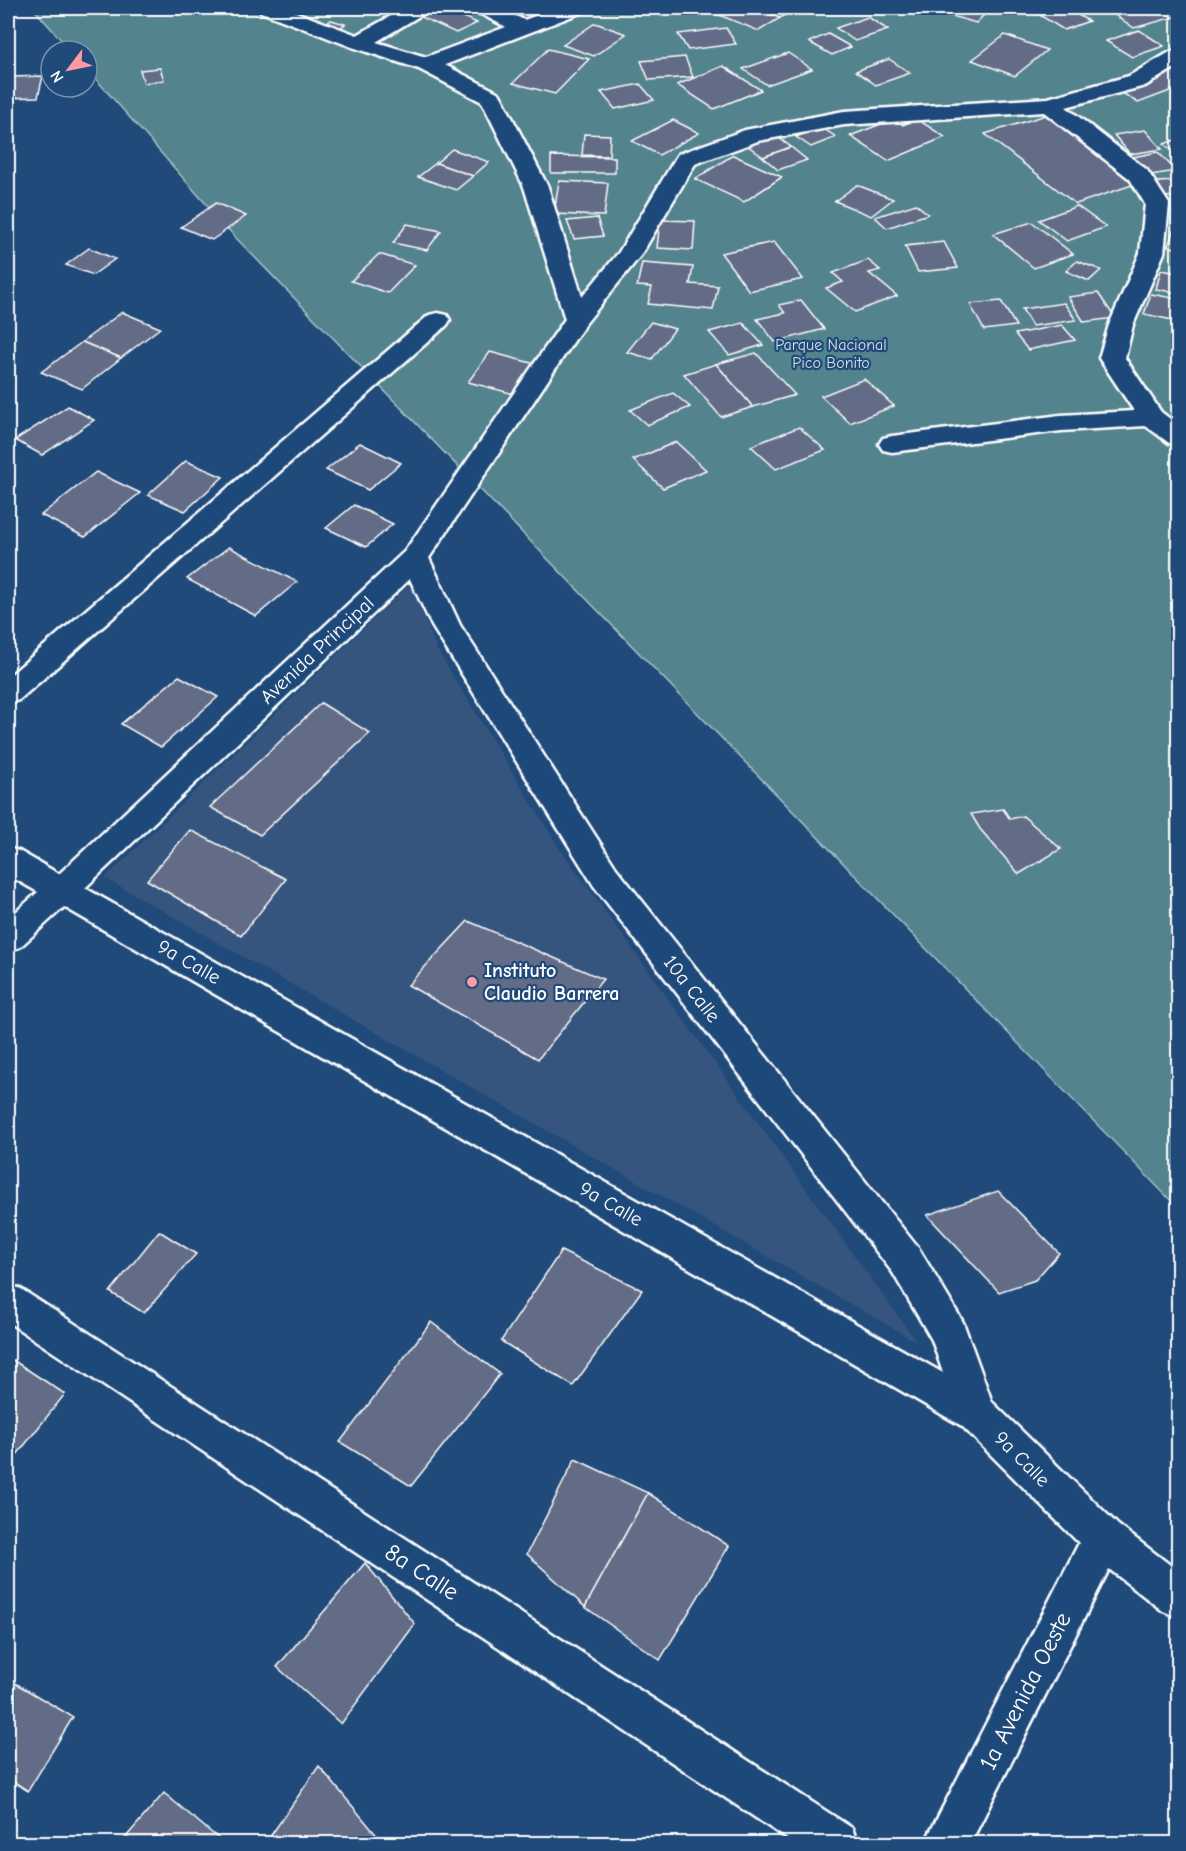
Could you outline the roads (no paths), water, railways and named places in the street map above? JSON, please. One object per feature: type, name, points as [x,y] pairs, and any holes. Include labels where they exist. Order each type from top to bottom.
[{"type":"street","points":[[268,8],[359,43],[427,64],[491,98],[536,187],[577,319]]},
{"type":"street","points":[[359,43],[418,8]]},
{"type":"street","points":[[484,8],[523,28]]},
{"type":"street","points":[[427,64],[576,8]]},
{"type":"street","name":"Avenida Principal","points":[[8,938],[415,558],[577,319],[629,255],[686,159],[753,135],[844,118],[1049,105],[1137,81],[1179,57]]},
{"type":"street","points":[[1049,105],[1139,175],[1157,204],[1152,253],[1121,325],[1112,358],[1152,418],[1179,437]]},
{"type":"street","points":[[8,693],[438,320]]},
{"type":"street","points":[[892,444],[1061,423],[1152,418]]},
{"type":"street","name":"10a Calle","points":[[415,558],[446,626],[605,877],[906,1261],[949,1334],[976,1413]]},
{"type":"street","name":"9a Calle","points":[[8,860],[976,1413],[1103,1539],[1174,1585]]},
{"type":"street","name":"8a Calle","points":[[8,1301],[836,1844]]},
{"type":"street","name":"1a Avenida Oeste","points":[[946,1844],[1103,1539]]},
{"type":"place","name":"Instituto Claudio Barrera","points":[[472,982]]},
{"type":"park label","name":"Parque Nacional Pico Bonito","points":[[831,354]]}]
